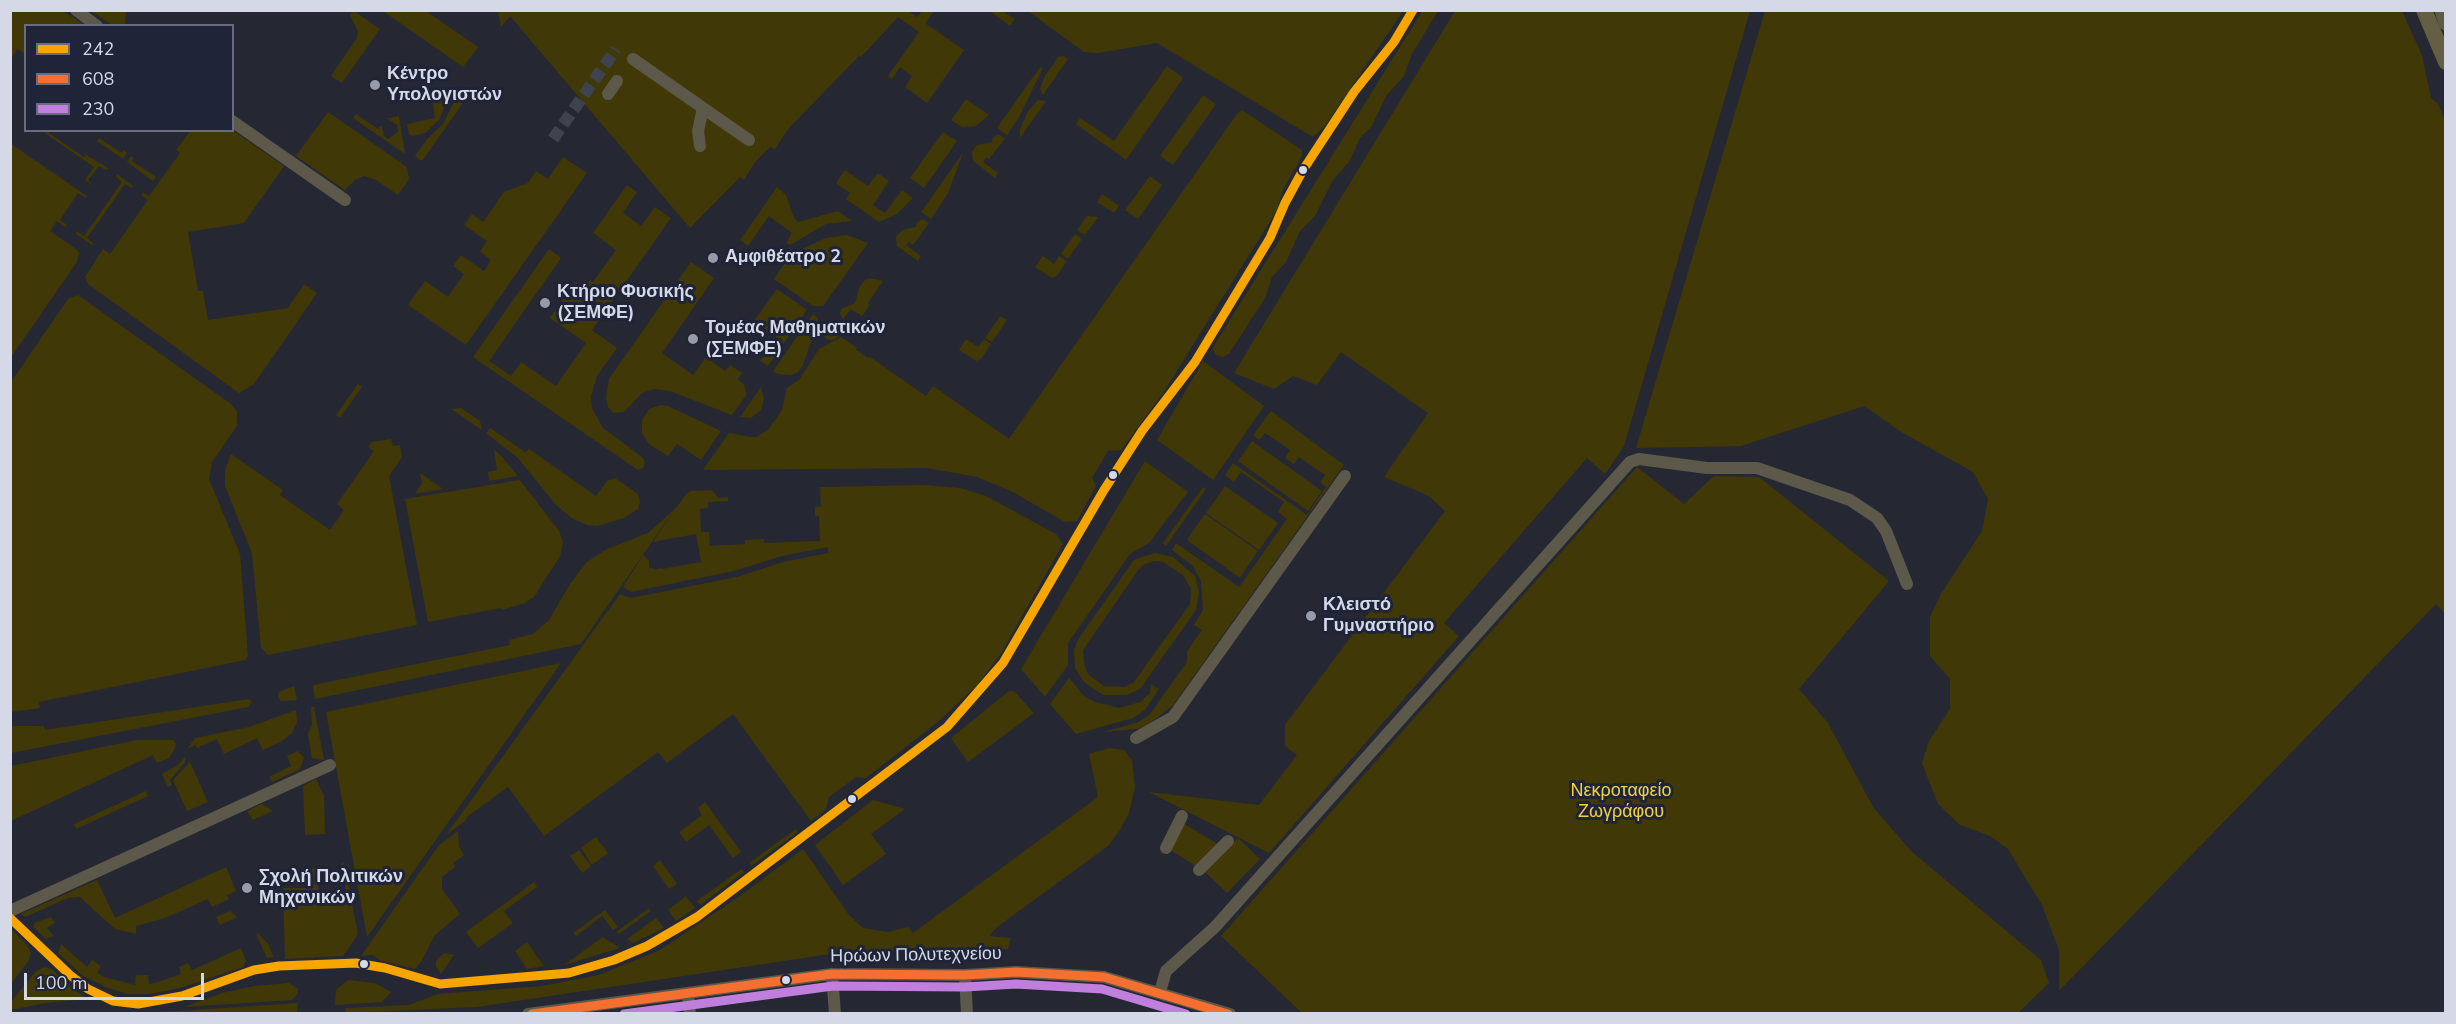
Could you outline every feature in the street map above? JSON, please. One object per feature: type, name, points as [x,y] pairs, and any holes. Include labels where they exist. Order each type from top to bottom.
[{"type":"highway","points":[[2424,10],[2445,62]]},
{"type":"main road","points":[[2442,10],[2445,23]]},
{"type":"street","points":[[76,10],[94,24]]},
{"type":"street","points":[[633,59],[748,140]]},
{"type":"street","points":[[608,94],[617,81]]},
{"type":"street","points":[[700,146],[698,131],[703,108]]},
{"type":"street","points":[[234,122],[345,200]]},
{"type":"street","points":[[1160,992],[1166,971],[1215,927],[1630,462],[1639,459],[1707,468],[1757,468],[1850,500],[1877,518],[1886,531],[1907,584]]},
{"type":"street","points":[[1136,738],[1173,717],[1345,476]]},
{"type":"street","points":[[10,911],[330,765]]},
{"type":"street","points":[[1166,848],[1182,816]]},
{"type":"street","points":[[1199,870],[1228,841]]},
{"type":"street","name":"Ηρώων Πολυτεχνείου","points":[[528,1014],[832,974],[965,975],[1016,972],[1104,977],[1230,1014]]},
{"type":"street","points":[[832,974],[835,1014]]},
{"type":"street","points":[[965,975],[967,1014]]},
{"type":"street","points":[[688,994],[690,1014]]},
{"type":"green space","points":[[11,10],[63,11],[82,24],[24,24],[24,53],[17,49],[11,59]]},
{"type":"green space","points":[[907,10],[917,17],[922,11],[934,11],[925,23],[964,50],[927,103],[905,87],[912,76],[900,67],[892,79],[888,76],[919,32],[898,17],[789,128],[775,149],[770,147],[755,162],[744,180],[740,177],[690,228],[510,16],[501,27],[498,11]]},
{"type":"green space","points":[[1423,10],[1438,11],[1412,54],[1404,76],[1386,96],[1372,126],[1360,138],[1349,162],[1333,180],[1315,216],[1300,231],[1286,262],[1272,277],[1265,298],[1229,354],[1223,357],[1216,355],[1213,349],[1215,344]]},
{"type":"green space","points":[[91,11],[126,11],[125,24],[110,24]]},
{"type":"green space","points":[[354,11],[380,29],[342,83],[331,76],[357,38],[358,31],[350,15]]},
{"type":"green space","points":[[383,11],[426,11],[478,47],[463,67]]},
{"type":"green space","points":[[990,11],[1002,11],[1015,19],[1010,26]]},
{"type":"green space","points":[[1028,11],[1403,11],[1324,127],[1313,137],[1157,43],[1098,53],[1084,52]]},
{"type":"green space","points":[[1455,11],[1750,11],[1624,446],[1605,474],[1587,458],[1444,623],[1459,636],[1269,853],[1149,792],[1259,805],[1297,755],[1285,746],[1285,725],[1445,511],[1429,496],[1384,477],[1428,413],[1341,352],[1317,385],[1293,376],[1274,389],[1234,373]]},
{"type":"green space","points":[[1765,11],[2402,11],[2422,55],[2431,98],[2438,104],[2445,121],[2445,614],[2436,604],[2059,991],[2059,950],[2042,905],[2008,849],[1990,836],[1960,825],[1938,804],[1922,763],[1929,741],[1950,709],[1950,679],[1930,656],[1930,617],[1941,594],[1982,531],[1988,499],[1973,472],[1903,433],[1864,406],[1741,446],[1636,448]]},
{"type":"green space","points":[[1063,56],[1068,59],[1043,95],[1040,88],[1045,76],[1058,57]]},
{"type":"green space","points":[[1167,66],[1183,78],[1126,160],[1076,124],[1080,118],[1114,141]]},
{"type":"green space","points":[[1040,67],[1043,68],[1018,119],[1007,135],[997,128]]},
{"type":"green space","points":[[441,88],[446,94],[446,103],[439,120],[425,133],[412,136],[409,134],[407,124],[435,118],[431,89]]},
{"type":"green space","points":[[1203,95],[1216,104],[1173,165],[1160,156]]},
{"type":"green space","points":[[456,98],[463,103],[422,161],[415,156],[427,139],[443,124]]},
{"type":"green space","points":[[966,99],[989,115],[976,126],[962,127],[951,120]]},
{"type":"green space","points":[[1038,100],[1046,101],[1020,138],[1020,129],[1028,111]]},
{"type":"green space","points":[[1242,110],[1302,150],[1302,156],[1282,192],[1277,210],[1163,393],[1121,450],[1108,451],[1092,478],[1096,486],[1077,521],[1065,522],[1011,491],[977,477],[927,468],[703,470],[729,433],[756,437],[768,430],[782,410],[787,388],[799,380],[819,349],[841,337],[857,348],[856,350],[870,357],[926,396],[933,386],[1009,439]]},
{"type":"green space","points":[[328,112],[407,167],[409,179],[398,195],[376,180],[364,176],[355,180],[345,190],[296,156]]},
{"type":"green space","points":[[356,114],[378,129],[382,127],[384,136],[388,139],[398,132],[397,125],[385,119],[399,116],[405,154],[353,118]]},
{"type":"green space","points":[[234,131],[284,166],[244,223],[188,232],[198,291],[203,291],[208,320],[288,308],[304,284],[317,293],[254,384],[239,393],[88,284],[85,277],[103,249],[110,254],[148,200],[141,195],[143,192],[149,196],[180,153],[176,150],[189,132]]},
{"type":"green space","points":[[43,132],[47,132],[84,157],[86,155],[108,168],[106,170],[99,166],[88,180],[93,186],[85,180],[94,167]]},
{"type":"green space","points":[[943,132],[957,141],[924,188],[910,178]]},
{"type":"green space","points":[[998,134],[1005,139],[989,159],[986,157],[983,162],[998,173],[995,178],[973,161],[972,152],[977,145],[992,142]]},
{"type":"green space","points":[[99,138],[122,153],[124,150],[127,153],[123,159],[97,141]]},
{"type":"green space","points":[[11,144],[87,196],[86,198],[78,193],[60,220],[67,225],[65,227],[57,221],[50,231],[76,249],[79,253],[77,262],[11,357]]},
{"type":"green space","points":[[963,153],[948,193],[931,219],[921,212]]},
{"type":"green space","points":[[131,156],[134,158],[132,161],[156,177],[153,181],[127,162]]},
{"type":"green space","points":[[563,157],[587,173],[466,345],[408,305],[425,281],[448,297],[464,274],[453,266],[461,255],[484,271],[491,260],[480,252],[487,241],[464,225],[472,214],[483,222],[504,192],[528,183],[536,171],[548,179]]},
{"type":"green space","points":[[845,170],[868,186],[878,173],[889,181],[873,205],[885,213],[902,190],[913,198],[897,214],[879,222],[846,199],[850,193],[836,183]]},
{"type":"green space","points":[[117,174],[133,186],[132,188],[125,184],[87,238],[93,243],[92,245],[76,234],[77,231],[84,236],[122,182],[116,177]]},
{"type":"green space","points":[[1150,176],[1162,185],[1138,219],[1125,210]]},
{"type":"green space","points":[[627,185],[637,192],[623,213],[641,226],[655,207],[671,218],[592,330],[617,348],[597,376],[591,396],[592,408],[603,428],[642,457],[645,462],[643,468],[638,470],[473,357],[549,249],[561,258],[489,361],[511,376],[521,362],[556,386],[586,343],[550,318],[575,282],[584,289],[590,280],[593,282],[616,250],[593,233]]},
{"type":"green space","points":[[777,187],[786,195],[794,218],[798,222],[838,211],[852,221],[826,224],[790,245],[786,243],[792,233],[769,216],[748,246],[740,240]]},
{"type":"green space","points":[[1102,194],[1119,206],[1114,213],[1097,202]]},
{"type":"green space","points":[[1087,216],[1098,217],[1085,235],[1077,230]]},
{"type":"green space","points":[[923,219],[929,223],[913,245],[909,242],[906,245],[921,256],[918,261],[897,246],[896,237],[902,230],[916,227],[917,222]]},
{"type":"green space","points":[[1075,234],[1082,239],[1068,259],[1061,254]]},
{"type":"green space","points":[[847,235],[868,243],[823,306],[813,306],[774,279],[785,263],[800,250],[826,238]]},
{"type":"green space","points":[[1043,256],[1054,264],[1059,256],[1067,261],[1057,276],[1052,278],[1035,267]]},
{"type":"green space","points":[[691,262],[714,278],[662,353],[693,375],[706,357],[725,371],[730,365],[742,373],[738,379],[744,385],[747,394],[732,415],[670,391],[654,389],[642,393],[624,412],[613,413],[608,407],[606,398],[609,379]]},
{"type":"green space","points":[[870,278],[883,281],[868,303],[870,305],[862,316],[851,309],[843,319],[840,314],[841,309],[855,303],[859,288],[865,280]]},
{"type":"green space","points":[[777,289],[807,310],[768,366],[760,361],[777,337],[754,321]]},
{"type":"green space","points":[[78,295],[231,404],[237,412],[237,426],[212,462],[209,479],[240,554],[248,656],[245,660],[39,702],[40,708],[11,712],[11,382],[68,299]]},
{"type":"green space","points":[[813,314],[818,318],[817,326],[803,365],[798,372],[791,375],[778,374],[773,371]]},
{"type":"green space","points":[[1000,316],[1007,320],[992,342],[985,338]]},
{"type":"green space","points":[[831,324],[837,326],[839,332],[837,338],[831,340],[825,338],[823,332],[825,326]]},
{"type":"green space","points":[[966,339],[978,347],[984,339],[991,344],[981,359],[976,361],[959,350]]},
{"type":"green space","points":[[1203,361],[1264,406],[1213,480],[1157,440]]},
{"type":"green space","points":[[358,384],[362,387],[340,418],[336,415]]},
{"type":"green space","points":[[761,387],[764,398],[761,410],[751,418],[740,417]]},
{"type":"green space","points":[[661,405],[668,406],[721,431],[701,460],[677,444],[668,456],[649,444],[642,433],[642,420],[649,409]]},
{"type":"green space","points":[[461,408],[480,421],[482,430],[451,409]]},
{"type":"green space","points":[[1271,411],[1344,465],[1173,705],[1144,728],[1104,732],[1139,722],[1150,714],[1187,662],[1187,651],[1202,630],[1194,625],[1203,610],[1201,581],[1192,565],[1172,550],[1176,543],[1239,587],[1287,519],[1278,512],[1284,502],[1241,472],[1234,482],[1225,475],[1233,463],[1307,515],[1326,487],[1320,482],[1325,475],[1299,457],[1294,464],[1285,458],[1290,450],[1265,433],[1259,440],[1253,435]]},
{"type":"green space","points":[[490,428],[525,452],[529,449],[596,496],[607,481],[615,478],[638,494],[640,502],[638,509],[624,518],[597,526],[587,525],[573,519],[556,505],[518,458],[486,433]]},
{"type":"green space","points":[[391,439],[393,446],[400,445],[402,457],[389,476],[417,625],[268,655],[261,648],[252,553],[225,486],[225,470],[231,454],[283,490],[280,495],[330,530],[344,510],[337,504],[374,451],[368,447],[372,442]]},
{"type":"green space","points":[[1252,441],[1322,491],[1308,511],[1238,461]]},
{"type":"green space","points":[[494,449],[518,476],[489,481],[488,472],[497,470]]},
{"type":"green space","points":[[1145,461],[1188,492],[1149,543],[1130,554],[1068,643],[1068,665],[1045,697],[1021,669]]},
{"type":"green space","name":"Νεκροταφείο Ζωγράφου","points":[[1637,467],[1684,504],[1714,476],[1759,477],[1889,581],[1799,689],[1828,723],[1873,807],[1911,851],[2041,960],[2049,983],[2018,1013],[1302,1013],[1221,936]]},
{"type":"green space","points":[[420,473],[443,489],[415,494],[422,483]]},
{"type":"green space","points":[[520,480],[559,531],[563,542],[560,556],[534,597],[525,603],[502,610],[501,608],[428,622],[405,499]]},
{"type":"green space","points":[[925,485],[960,488],[986,496],[1056,534],[1063,544],[1000,655],[978,684],[940,720],[866,778],[856,777],[829,797],[826,809],[811,821],[733,714],[667,763],[658,752],[544,836],[508,787],[446,835],[620,594],[631,598],[737,577],[783,562],[828,553],[828,547],[782,556],[734,571],[631,592],[623,587],[643,555],[649,560],[649,567],[655,570],[701,562],[696,534],[653,542],[674,510],[581,644],[315,699],[313,685],[510,645],[509,640],[533,634],[549,620],[570,584],[587,562],[607,549],[648,533],[691,491],[712,490],[718,498],[728,497],[728,501],[708,502],[708,508],[700,509],[701,532],[709,532],[710,546],[745,544],[745,540],[764,539],[764,543],[820,541],[819,516],[815,516],[815,507],[821,506],[820,487]]},
{"type":"green space","points":[[1225,486],[1278,523],[1259,550],[1206,513]]},
{"type":"green space","points":[[1203,487],[1206,489],[1166,546],[1163,543]]},
{"type":"green space","points":[[1205,514],[1258,551],[1240,578],[1187,540]]},
{"type":"green space","points":[[1155,553],[1173,557],[1195,576],[1199,592],[1196,610],[1140,689],[1127,695],[1103,695],[1084,682],[1075,668],[1074,650],[1079,638],[1134,560]],"holes":[[[1154,561],[1163,562],[1183,575],[1191,589],[1190,604],[1134,682],[1125,687],[1104,686],[1088,674],[1084,664],[1083,650],[1139,569]]]},
{"type":"green space","points":[[561,663],[367,937],[326,712]]},
{"type":"green space","points":[[1069,678],[1085,697],[1119,708],[1140,702],[1150,693],[1151,684],[1159,689],[1145,710],[1133,718],[1076,734],[1050,704]]},
{"type":"green space","points":[[294,686],[297,700],[281,701],[278,697],[279,692]]},
{"type":"green space","points":[[1009,691],[1014,691],[1034,713],[968,762],[951,738]]},
{"type":"green space","points":[[249,699],[252,702],[248,707],[11,753],[11,726],[44,726],[45,730]]},
{"type":"green space","points":[[311,707],[314,707],[324,760],[312,758],[308,734],[312,725]]},
{"type":"green space","points":[[296,710],[297,722],[292,733],[282,741],[263,750],[257,738],[224,754],[217,739],[197,748],[196,745],[187,749],[195,738],[249,727]]},
{"type":"green space","points":[[137,740],[174,740],[176,746],[169,758],[157,763],[153,755],[11,821],[11,766]]},
{"type":"green space","points":[[1109,748],[1124,750],[1132,760],[1135,787],[1129,813],[1108,846],[997,927],[989,936],[1011,938],[1008,949],[837,953],[477,1007],[345,1013],[346,1008],[409,1005],[438,994],[542,986],[599,975],[660,950],[740,896],[803,849],[849,915],[863,928],[887,932],[908,927],[913,933],[1098,797],[1089,754]]},
{"type":"green space","points":[[298,751],[304,758],[300,769],[272,782],[269,777],[291,766],[287,756]]},
{"type":"green space","points":[[186,756],[185,762],[170,780],[172,785],[168,787],[162,774],[178,765]]},
{"type":"green space","points":[[190,762],[208,802],[187,811],[173,780]]},
{"type":"green space","points":[[316,779],[324,796],[325,834],[305,835],[303,786]]},
{"type":"green space","points":[[146,791],[148,796],[76,829],[74,824]]},
{"type":"green space","points":[[873,800],[905,809],[871,834],[886,854],[843,885],[815,845]]},
{"type":"green space","points":[[705,802],[741,852],[733,858],[709,825],[686,842],[679,832],[702,815],[698,808]]},
{"type":"green space","points":[[262,804],[273,811],[253,820],[247,811]]},
{"type":"green space","points":[[1181,822],[1221,846],[1199,868],[1167,848]]},
{"type":"green space","points":[[796,829],[798,832],[751,866],[749,863]]},
{"type":"green space","points":[[458,831],[459,847],[464,855],[453,863],[455,867],[442,877],[442,889],[460,914],[435,935],[415,969],[379,960],[373,955],[361,956],[439,845]]},
{"type":"green space","points":[[596,837],[608,853],[592,865],[581,848]]},
{"type":"green space","points":[[1238,838],[1260,859],[1227,893],[1205,872]]},
{"type":"green space","points":[[579,850],[591,866],[582,873],[570,856]]},
{"type":"green space","points":[[660,860],[677,884],[669,889],[653,866]]},
{"type":"green space","points":[[344,863],[358,934],[343,956],[285,959],[283,888],[306,888],[307,870],[315,868],[321,906],[348,901],[341,864]]},
{"type":"green space","points":[[226,867],[236,891],[227,895],[229,899],[212,907],[208,899],[165,918],[136,926],[136,934],[115,929],[80,897],[68,898],[25,917],[21,914],[97,880],[115,918]]},
{"type":"green space","points":[[741,869],[744,872],[700,905],[697,901]]},
{"type":"green space","points":[[534,882],[537,887],[504,911],[513,923],[478,948],[466,932]]},
{"type":"green space","points":[[686,896],[695,908],[676,921],[668,910]]},
{"type":"green space","points":[[649,908],[651,911],[619,934],[616,932]]},
{"type":"green space","points":[[605,910],[618,927],[613,930],[602,916],[576,936],[573,933]]},
{"type":"green space","points":[[230,911],[237,917],[220,925],[216,917]]},
{"type":"green space","points":[[50,917],[55,922],[47,928],[54,936],[46,939],[33,927],[35,923]]},
{"type":"green space","points":[[656,918],[664,928],[633,943],[627,939]]},
{"type":"green space","points":[[11,929],[28,946],[31,953],[29,960],[11,984]]},
{"type":"green space","points":[[258,933],[268,944],[274,957],[267,958],[256,934]]},
{"type":"green space","points":[[603,937],[620,948],[564,965]]},
{"type":"green space","points":[[527,942],[544,966],[527,969],[515,951]]},
{"type":"green space","points":[[61,944],[87,967],[92,960],[101,966],[97,973],[104,977],[135,985],[136,975],[148,975],[149,984],[155,983],[181,974],[179,967],[188,963],[192,970],[241,948],[246,961],[243,967],[180,988],[149,994],[128,994],[108,988],[83,976],[58,953]]},
{"type":"green space","points":[[445,953],[454,955],[441,974],[436,967],[436,962]]},
{"type":"green space","points":[[45,967],[53,970],[67,985],[88,999],[45,1003],[11,1010],[11,1002],[36,971]]},
{"type":"green space","points":[[348,980],[375,983],[391,992],[382,1002],[335,1005],[336,990]]},
{"type":"green space","points":[[289,983],[298,989],[298,993],[292,1000],[184,1007],[222,993],[254,986]]},
{"type":"green space","points":[[298,1003],[297,1013],[137,1013],[177,1011]]},
{"type":"tunnel","points":[[553,139],[616,49]]},
{"type":"transit line","name":"242","points":[[10,918],[88,989],[113,1001],[138,1004],[182,996],[254,970],[279,966],[356,963],[385,968],[440,984],[569,973],[614,960],[647,946],[697,917],[947,727],[1003,663],[1104,490],[1142,431],[1195,362],[1270,238],[1303,170],[1354,92],[1394,42],[1413,10]]},
{"type":"transit line","name":"608","points":[[532,1014],[832,974],[965,975],[1016,972],[1104,977],[1228,1014]]},
{"type":"transit line","name":"230","points":[[624,1014],[833,986],[965,987],[1016,984],[1102,989],[1186,1014]]},
{"type":"place","name":"Κέντρο Υπολογιστών","points":[[375,85]]},
{"type":"place","name":"Αμφιθέατρο 2","points":[[713,258]]},
{"type":"place","name":"Κτήριο Φυσικής (ΣΕΜΦΕ)","points":[[545,303]]},
{"type":"place","name":"Τομέας Μαθηματικών (ΣΕΜΦΕ)","points":[[693,339]]},
{"type":"place","name":"Κλειστό Γυμναστήριο","points":[[1311,616]]},
{"type":"place","name":"Σχολή Πολιτικών Μηχανικών","points":[[247,888]]}]
